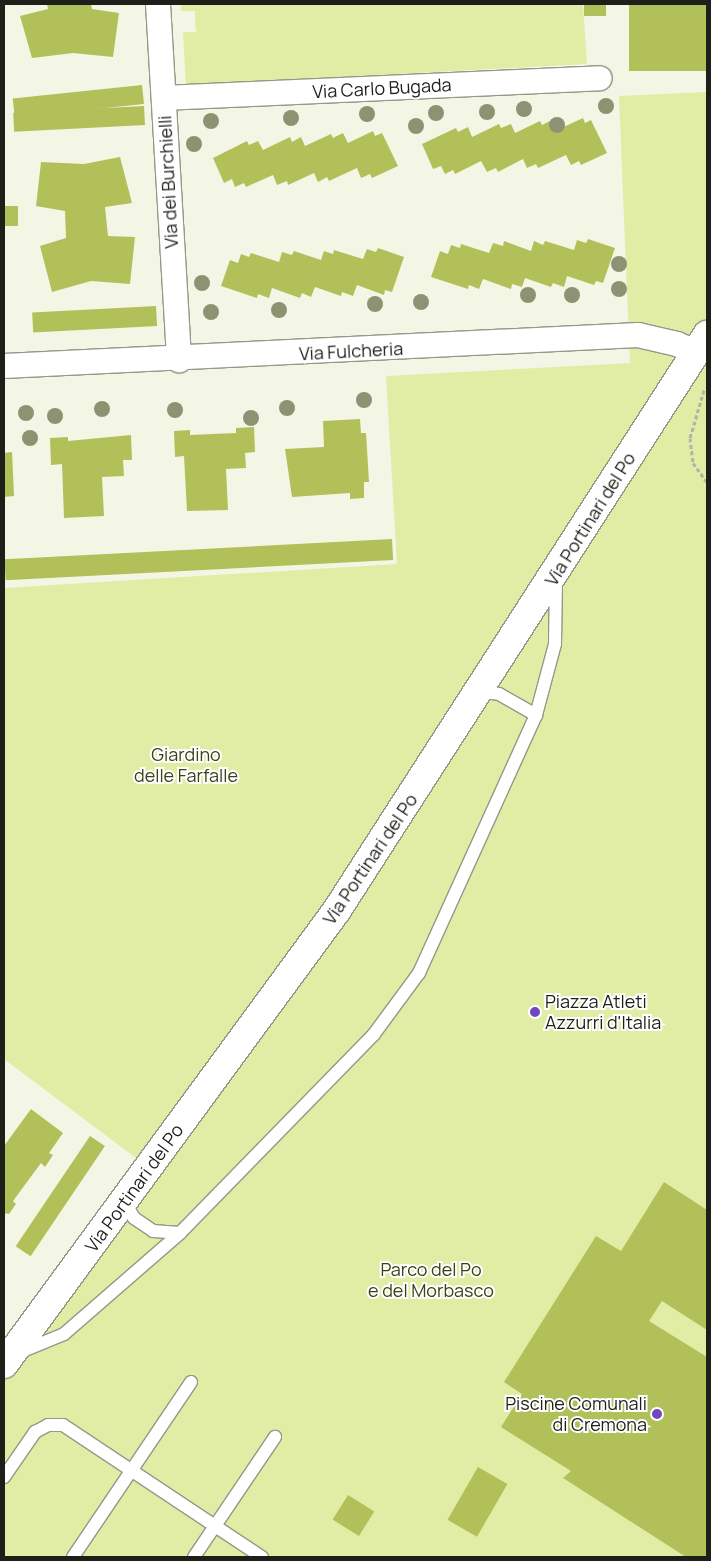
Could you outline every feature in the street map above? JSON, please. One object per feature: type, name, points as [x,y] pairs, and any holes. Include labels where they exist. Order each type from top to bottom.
[{"type":"street","name":"Via dei Burchielli","points":[[158,4],[178,360]]},
{"type":"street","name":"Via Carlo Bugada","points":[[164,98],[600,78]]},
{"type":"street","name":"Via Fulcheria","points":[[4,366],[178,360],[638,336],[677,344],[701,344]]},
{"type":"street","name":"Via Portinari del Po","points":[[6,1360],[125,1202],[337,910],[481,692],[701,344]]},
{"type":"lane","points":[[6,1360],[64,1334],[180,1233],[374,1034],[419,973],[536,715],[555,644],[555,574]]},
{"type":"lane","points":[[481,692],[499,694],[536,715]]},
{"type":"lane","points":[[125,1202],[134,1218],[153,1231],[180,1233]]},
{"type":"lane","points":[[72,1557],[191,1382]]},
{"type":"lane","points":[[4,1478],[35,1432],[48,1425],[63,1425],[262,1557]]},
{"type":"lane","points":[[194,1557],[275,1437]]},
{"type":"path","points":[[701,344],[706,377],[690,438],[693,463],[707,482]]},
{"type":"green space","points":[[181,4],[583,4],[587,64],[186,85],[183,32],[196,32],[195,11],[181,11]]},
{"type":"green space","name":"Parco del Po e del Morbasco","points":[[707,92],[707,1557],[4,1557],[4,1342],[136,1158],[4,1059],[4,588],[397,564],[386,376],[630,363],[619,96]]},
{"type":"building","points":[[47,4],[91,4],[92,9],[119,13],[113,57],[73,53],[32,58],[20,16],[48,9]]},
{"type":"building","points":[[584,4],[606,4],[606,16],[584,16]]},
{"type":"building","points":[[629,4],[707,4],[707,71],[629,71]]},
{"type":"building","points":[[142,85],[144,104],[15,117],[13,99]]},
{"type":"building","points":[[144,106],[145,125],[14,132],[13,113]]},
{"type":"building","points":[[583,118],[585,123],[591,120],[607,153],[581,165],[579,161],[571,165],[566,155],[538,168],[536,164],[527,168],[523,159],[498,172],[496,168],[487,172],[481,161],[455,174],[453,170],[445,174],[441,166],[433,169],[422,144],[456,128],[458,132],[468,127],[472,137],[499,124],[501,128],[511,124],[515,133],[540,121],[542,125],[552,120],[557,130]]},
{"type":"building","points":[[373,131],[375,136],[382,133],[398,166],[372,178],[370,174],[361,178],[357,168],[329,181],[327,177],[318,182],[314,173],[288,185],[287,181],[277,185],[273,175],[246,187],[244,183],[235,187],[232,179],[224,183],[213,158],[247,141],[249,145],[258,141],[263,150],[290,137],[292,142],[301,137],[305,146],[331,134],[333,138],[343,133],[348,143]]},
{"type":"building","points":[[120,157],[132,203],[105,207],[108,236],[135,237],[130,284],[91,281],[52,292],[40,246],[66,238],[65,211],[36,206],[41,162],[84,164]]},
{"type":"building","points":[[4,206],[18,206],[18,226],[4,226]]},
{"type":"building","points":[[588,239],[615,248],[603,283],[596,281],[594,285],[567,276],[564,287],[553,283],[551,287],[525,278],[522,287],[512,284],[511,289],[483,279],[479,289],[469,285],[468,289],[431,277],[440,251],[448,254],[451,245],[460,248],[461,244],[489,253],[493,243],[503,246],[504,241],[531,251],[534,241],[543,245],[545,241],[574,250],[577,240],[586,243]]},
{"type":"building","points":[[378,248],[404,257],[392,292],[385,290],[384,295],[357,285],[353,296],[342,292],[341,296],[315,287],[311,297],[302,293],[300,298],[272,288],[269,298],[258,294],[257,298],[221,286],[230,260],[238,263],[241,254],[249,257],[251,253],[279,262],[282,252],[292,255],[294,251],[321,260],[324,251],[333,254],[334,250],[363,259],[367,249],[376,252]]},
{"type":"building","points":[[156,306],[157,326],[33,332],[32,312]]},
{"type":"building","points":[[360,419],[361,433],[366,433],[369,482],[364,482],[364,498],[350,499],[350,493],[292,497],[285,449],[324,447],[323,421]]},
{"type":"building","points":[[254,427],[255,452],[245,453],[246,468],[226,469],[228,510],[187,511],[184,456],[175,457],[174,431],[190,430],[190,435],[236,433],[236,428]]},
{"type":"building","points":[[131,435],[132,460],[123,460],[124,476],[102,477],[104,516],[64,518],[62,464],[51,465],[50,438],[68,437],[68,441]]},
{"type":"building","points":[[12,452],[14,496],[4,497],[4,453]]},
{"type":"building","points":[[392,539],[393,560],[6,580],[5,559]]},
{"type":"building","points":[[31,1109],[63,1133],[49,1153],[53,1155],[45,1167],[41,1163],[13,1201],[16,1204],[9,1214],[4,1213],[4,1146]]},
{"type":"building","points":[[90,1136],[105,1146],[31,1256],[16,1246]]},
{"type":"building","points":[[664,1182],[707,1210],[707,1330],[662,1301],[649,1321],[707,1357],[707,1557],[686,1557],[563,1478],[571,1471],[501,1427],[522,1394],[504,1382],[596,1236],[621,1251]]},
{"type":"building","points":[[478,1467],[507,1484],[477,1537],[448,1520]]},
{"type":"building","points":[[348,1495],[374,1511],[359,1536],[333,1520]]},
{"type":"place","name":"Piazza Atleti Azzurri d'Italia","points":[[535,1012]]},
{"type":"place","name":"Piscine Comunali di Cremona","points":[[657,1414]]},
{"type":"park label","name":"Giardino delle Farfalle","points":[[186,765]]}]
